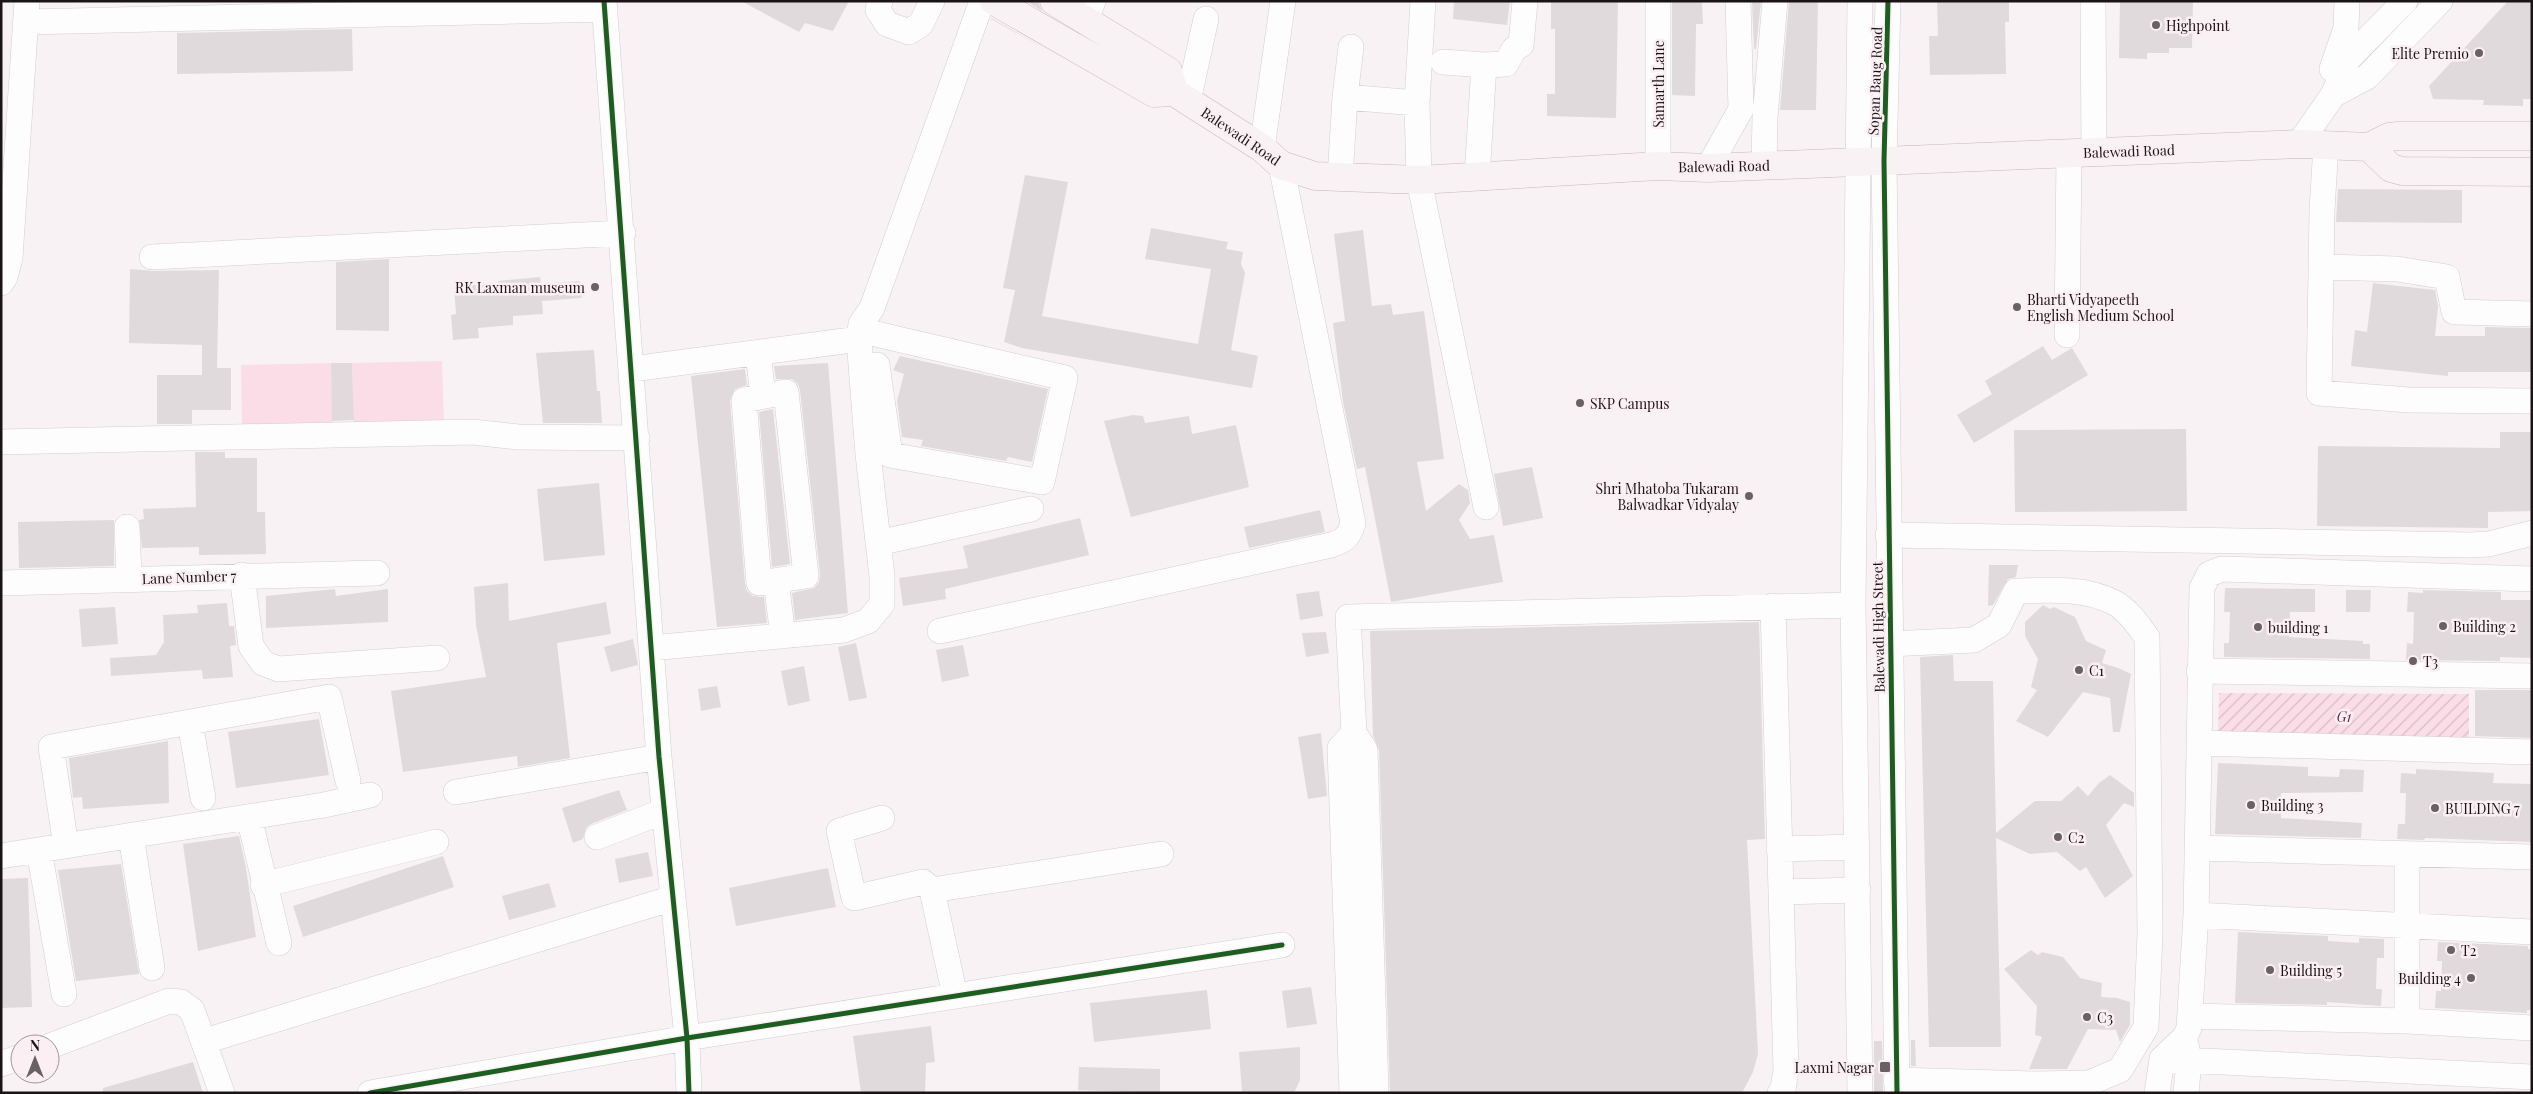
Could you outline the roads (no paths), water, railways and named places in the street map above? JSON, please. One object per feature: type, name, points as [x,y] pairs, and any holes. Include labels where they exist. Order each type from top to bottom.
[{"type":"main road","points":[[994,1],[1154,94],[1181,97]]},
{"type":"main road","points":[[1054,1],[1090,11],[1168,71],[1181,97]]},
{"type":"main road","name":"Balewadi Road","points":[[1181,97],[1272,156],[1315,176],[1340,178],[1419,180],[1658,166],[1708,168],[2299,144],[2369,146]]},
{"type":"main road","points":[[2532,136],[2398,136],[2389,137],[2369,146],[2391,168],[2402,171],[2532,172]]},
{"type":"street","points":[[880,1],[878,10],[887,24],[909,32],[921,24],[932,1]]},
{"type":"street","points":[[651,648],[844,630],[868,621],[882,604],[868,336],[872,308],[982,1]]},
{"type":"street","points":[[940,631],[1331,545],[1343,541],[1350,533],[1353,523],[1272,156],[1283,1]]},
{"type":"street","points":[[1423,1],[1417,103],[1419,180],[1486,507]]},
{"type":"street","points":[[1443,62],[1484,65],[1506,64],[1514,49],[1522,45],[1525,1]]},
{"type":"street","name":"Samarth Lane","points":[[1658,1],[1658,166]]},
{"type":"street","points":[[1708,168],[1741,109],[1738,1]]},
{"type":"street","points":[[1764,166],[1765,117],[1775,1]]},
{"type":"street","name":"Sopan Baug Road","points":[[1860,1],[1871,162]]},
{"type":"street","name":"Sopan Baug Road","points":[[1871,162],[1888,1]]},
{"type":"street","points":[[2067,335],[2093,1]]},
{"type":"street","points":[[2299,144],[2341,48],[2346,28],[2347,1]]},
{"type":"street","points":[[2299,144],[2333,94],[2348,59],[2405,1]]},
{"type":"street","points":[[2333,94],[2367,77],[2440,1]]},
{"type":"street","points":[[1,283],[5,278],[10,258],[27,11],[605,5],[659,758],[687,1038],[689,1093]]},
{"type":"street","points":[[1181,97],[1206,19]]},
{"type":"street","points":[[1340,178],[1350,47]]},
{"type":"street","points":[[1477,177],[1484,65]]},
{"type":"street","points":[[1345,97],[1417,103]]},
{"type":"street","points":[[2326,145],[2322,210],[2323,267],[2318,393],[2408,400],[2532,401]]},
{"type":"street","name":"Balewadi High Street","points":[[1871,162],[1888,535],[1897,1087]]},
{"type":"street","name":"Balewadi High Street","points":[[1860,1093],[1853,605],[1871,162]]},
{"type":"street","points":[[152,257],[622,233]]},
{"type":"street","points":[[2323,267],[2397,269],[2447,277],[2454,312],[2532,314]]},
{"type":"street","points":[[632,369],[758,353],[868,336],[1065,378],[1042,482],[890,455],[878,377],[868,336]]},
{"type":"street","points":[[758,353],[763,396]]},
{"type":"street","points":[[786,392],[806,576],[759,583],[744,400],[763,396],[786,392]]},
{"type":"street","points":[[1,442],[473,432],[518,437],[637,438]]},
{"type":"street","points":[[878,543],[1031,509]]},
{"type":"street","points":[[127,527],[129,578]]},
{"type":"street","points":[[1888,535],[2470,545],[2488,544],[2532,533]]},
{"type":"street","points":[[2186,1093],[2196,915],[2202,588],[2209,574],[2222,570],[2532,579]]},
{"type":"street","name":"Lane Number 7","points":[[1,583],[377,572]]},
{"type":"street","points":[[242,575],[251,646],[263,663],[270,666],[278,669],[437,658]]},
{"type":"street","points":[[776,581],[783,636]]},
{"type":"street","points":[[1889,644],[1974,640],[1999,624],[2016,591],[2055,589],[2088,593],[2116,603],[2132,617],[2147,637],[2150,934],[2146,1027],[2120,1070],[2089,1083],[1897,1087]]},
{"type":"street","points":[[1376,1093],[1365,750],[1354,733],[1348,617],[1853,605]]},
{"type":"street","points":[[1773,606],[1786,1070],[1783,1090],[1780,1093]]},
{"type":"street","points":[[2200,670],[2532,676]]},
{"type":"street","points":[[66,846],[51,747],[329,697],[348,781]]},
{"type":"street","points":[[190,722],[202,798]]},
{"type":"street","points":[[1352,1093],[1340,748],[1354,733]]},
{"type":"street","points":[[2199,743],[2532,752]]},
{"type":"street","points":[[456,792],[659,758]]},
{"type":"street","points":[[1,856],[324,806],[370,795]]},
{"type":"street","points":[[597,837],[664,811]]},
{"type":"street","points":[[249,817],[263,885],[279,943]]},
{"type":"street","points":[[882,818],[839,831],[854,898],[923,882],[932,890],[955,996]]},
{"type":"street","points":[[131,836],[152,968]]},
{"type":"street","points":[[263,885],[436,842]]},
{"type":"street","points":[[1780,849],[1857,847]]},
{"type":"street","points":[[2197,848],[2532,857]]},
{"type":"street","points":[[39,850],[64,994]]},
{"type":"street","points":[[932,890],[1161,854]]},
{"type":"street","points":[[2407,854],[2407,1021]]},
{"type":"street","points":[[1781,892],[1858,890]]},
{"type":"street","points":[[215,1038],[674,898]]},
{"type":"street","points":[[2196,915],[2532,932]]},
{"type":"street","points":[[370,1093],[687,1038],[1282,946]]},
{"type":"street","points":[[60,1042],[169,1002],[181,1002],[192,1010],[222,1093]]},
{"type":"street","points":[[2157,1093],[2162,1059],[2188,1038],[2407,1021],[2532,1028]]},
{"type":"street","points":[[2188,1038],[2532,1077]]},
{"type":"place","name":"Highpoint","points":[[2156,25]]},
{"type":"place","name":"Elite Premio","points":[[2479,53]]},
{"type":"place","name":"RK Laxman museum","points":[[595,287]]},
{"type":"place","name":"Bharti Vidyapeeth English Medium School","points":[[2017,307]]},
{"type":"place","name":"SKP Campus","points":[[1580,403]]},
{"type":"place","name":"Shri Mhatoba Tukaram Balwadkar Vidyalay","points":[[1749,496]]},
{"type":"place","name":"Building 2","points":[[2443,626]]},
{"type":"place","name":"building 1","points":[[2258,627]]},
{"type":"place","name":"T3","points":[[2413,661]]},
{"type":"place","name":"C1","points":[[2079,670]]},
{"type":"place","name":"Building 3","points":[[2251,805]]},
{"type":"place","name":"BUILDING 7","points":[[2435,808]]},
{"type":"place","name":"C2","points":[[2058,837]]},
{"type":"place","name":"T2","points":[[2451,950]]},
{"type":"place","name":"Building 5","points":[[2270,970]]},
{"type":"place","name":"Building 4","points":[[2471,978]]},
{"type":"place","name":"C3","points":[[2087,1017]]},
{"type":"place","name":"Laxmi Nagar","points":[[1885,1067]]},
{"type":"park label","name":"G1","points":[[2344,716]]}]
